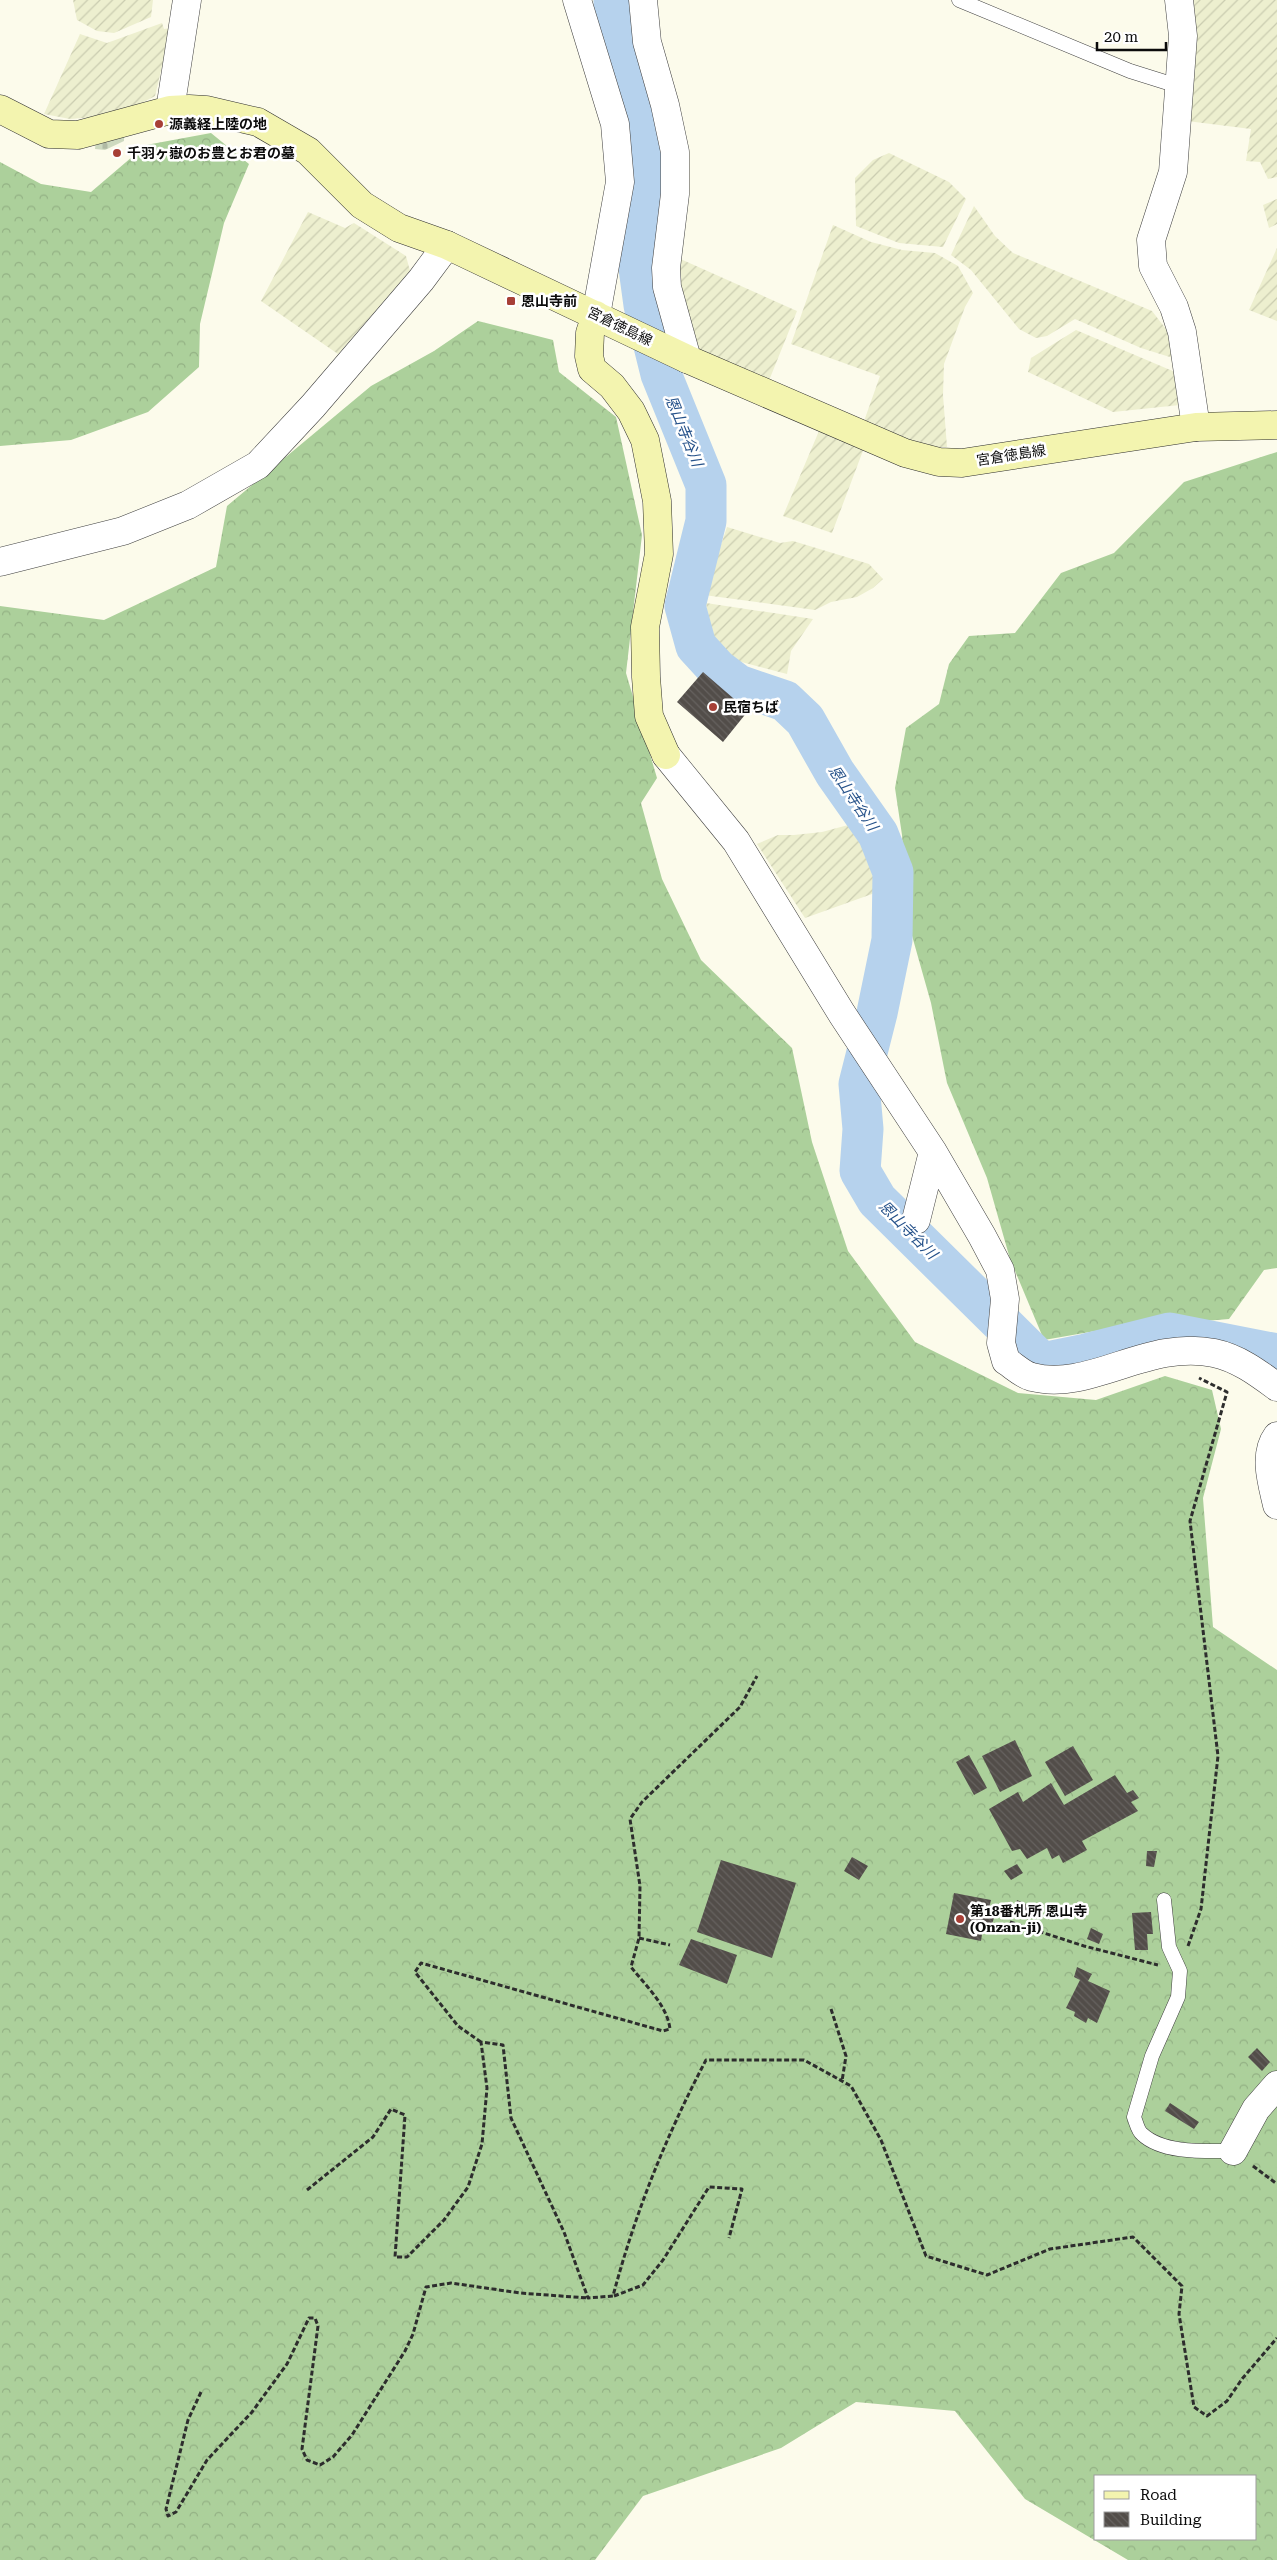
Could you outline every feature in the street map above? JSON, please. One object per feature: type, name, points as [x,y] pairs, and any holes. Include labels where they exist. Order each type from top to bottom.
[{"type":"main road","name":"宮倉徳島線","points":[[0,109],[49,134],[78,135],[170,110],[206,110],[258,122],[308,151],[362,205],[399,228],[447,245],[680,355],[905,453],[939,462],[962,463],[1196,427],[1277,426]]},
{"type":"main road","points":[[596,315],[590,333],[589,356],[592,369],[612,386],[631,411],[645,440],[657,501],[659,554],[645,627],[646,677],[649,716],[666,755]]},
{"type":"street","points":[[170,110],[187,0]]},
{"type":"street","points":[[577,0],[615,124],[620,182],[596,315]]},
{"type":"street","points":[[643,0],[647,42],[665,106],[675,152],[675,194],[666,268],[667,287],[680,355]]},
{"type":"street","points":[[1179,0],[1183,36],[1181,87],[1173,172],[1151,240],[1153,266],[1174,307],[1182,332],[1196,427]]},
{"type":"street","points":[[0,562],[123,532],[188,505],[258,465],[421,280],[447,245]]},
{"type":"street","points":[[666,755],[736,841],[842,1014],[933,1152],[1000,1270],[1005,1299],[1001,1343],[1006,1361],[1031,1377],[1070,1380],[1171,1350],[1215,1352],[1249,1366],[1277,1387]]},
{"type":"street","points":[[916,1220],[933,1152]]},
{"type":"street","points":[[1277,1436],[1274,1440],[1269,1468],[1277,1505]]},
{"type":"street","points":[[1233,2151],[1256,2109],[1277,2085]]},
{"type":"lane","points":[[960,0],[1130,71],[1181,87]]},
{"type":"lane","points":[[1164,1900],[1169,1947],[1180,1971],[1178,1997],[1152,2056],[1134,2117],[1141,2134],[1155,2142],[1201,2152],[1233,2151]]},
{"type":"path","points":[[1010,1922],[1084,1946],[1180,1971],[1201,1909],[1218,1756],[1190,1521],[1227,1392],[1200,1378],[1191,1376]]},
{"type":"path","points":[[588,2298],[564,2232],[511,2118],[503,2045],[481,2042],[458,2026],[416,1972],[421,1963],[663,2031],[670,2029],[668,2017],[655,1996],[631,1967],[639,1938],[640,1886],[630,1819],[642,1802],[740,1707],[757,1676]]},
{"type":"path","points":[[639,1938],[670,1946]]},
{"type":"path","points":[[831,2009],[846,2056],[842,2081]]},
{"type":"path","points":[[307,2190],[373,2137],[391,2109],[405,2115],[395,2257],[407,2257],[444,2220],[468,2186],[482,2144],[487,2088],[481,2042]]},
{"type":"path","points":[[613,2296],[630,2234],[674,2122],[706,2060],[804,2060],[851,2086],[881,2140],[926,2256],[987,2275],[1050,2249],[1132,2237],[1182,2286],[1179,2314],[1194,2407],[1207,2416],[1227,2401],[1242,2379],[1277,2338]]},
{"type":"path","points":[[1233,2151],[1277,2184]]},
{"type":"path","points":[[201,2392],[188,2420],[166,2509],[168,2516],[176,2512],[207,2460],[252,2412],[287,2364],[309,2318],[314,2318],[318,2326],[302,2449],[307,2460],[320,2465],[333,2457],[352,2435],[405,2351],[413,2334],[426,2287],[451,2283],[520,2293],[588,2298],[613,2296],[643,2286],[662,2260],[709,2186],[742,2189],[730,2238]]},
{"type":"green space","points":[[73,0],[153,0],[151,17],[114,33],[97,31],[77,20]]},
{"type":"green space","points":[[1193,0],[1277,0],[1277,177],[1268,179],[1260,162],[1246,161],[1251,129],[1187,121],[1193,90],[1196,44]]},
{"type":"green space","points":[[162,23],[164,29],[171,28],[155,96],[134,107],[95,117],[70,119],[44,114],[80,34],[107,43]]},
{"type":"green space","points":[[124,133],[124,141],[105,150],[95,149],[96,140]]},
{"type":"green space","points":[[211,133],[249,164],[224,223],[200,324],[199,367],[148,412],[71,440],[0,446],[0,162],[41,184],[91,192],[146,145]]},
{"type":"green space","points":[[889,153],[949,182],[966,199],[943,247],[899,243],[856,226],[855,178],[873,160]]},
{"type":"green space","points":[[1277,199],[1277,224],[1269,228],[1263,205]]},
{"type":"green space","points":[[974,206],[995,236],[1013,253],[1152,311],[1169,333],[1173,358],[1141,348],[1075,319],[1047,336],[1036,338],[1019,329],[971,270],[951,255]]},
{"type":"green space","points":[[308,212],[345,228],[354,223],[406,256],[410,271],[338,354],[261,301]]},
{"type":"green space","points":[[833,225],[871,242],[902,250],[935,253],[958,266],[973,293],[965,307],[944,364],[943,395],[947,447],[916,447],[863,424],[880,376],[791,344]]},
{"type":"green space","points":[[1277,248],[1277,321],[1249,310]]},
{"type":"green space","points":[[667,253],[797,311],[768,383],[644,328],[635,312],[634,296]]},
{"type":"green space","points":[[478,321],[553,340],[559,372],[616,417],[642,535],[626,673],[657,778],[641,803],[662,879],[701,960],[792,1048],[812,1142],[848,1251],[915,1342],[1018,1393],[1096,1400],[1165,1376],[1212,1390],[1221,1429],[1203,1498],[1213,1627],[1277,1670],[1277,2560],[1128,2560],[1094,2540],[1257,2540],[1257,2475],[1094,2475],[1094,2540],[1025,2499],[955,2411],[856,2402],[781,2448],[643,2496],[595,2560],[0,2560],[0,606],[104,620],[216,567],[227,506],[371,386],[434,351]]},
{"type":"green space","points":[[1076,330],[1175,372],[1180,405],[1113,412],[1028,372],[1031,358]]},
{"type":"green space","points":[[819,431],[864,448],[832,533],[783,516]]},
{"type":"green space","points":[[1277,452],[1277,1268],[1264,1270],[1229,1319],[1107,1329],[1044,1340],[1010,1259],[987,1178],[947,1083],[931,1003],[907,918],[902,835],[895,788],[906,728],[939,704],[949,664],[969,636],[1015,633],[1061,573],[1114,553],[1184,482]]},
{"type":"green space","points":[[727,527],[780,543],[793,541],[869,564],[883,579],[873,588],[857,597],[831,602],[815,610],[704,595]]},
{"type":"green space","points":[[706,603],[813,619],[791,651],[787,674],[734,660],[714,638]]},
{"type":"green space","points":[[852,824],[886,889],[805,918],[757,844],[778,835],[822,832]]},
{"type":"building","name":"民宿ちば","points":[[703,672],[748,711],[723,742],[677,702]]},
{"type":"building","points":[[1015,1740],[1032,1776],[1000,1792],[982,1756]]},
{"type":"building","points":[[1073,1746],[1093,1780],[1065,1796],[1045,1762]]},
{"type":"building","points":[[969,1755],[987,1788],[974,1795],[956,1762]]},
{"type":"building","points":[[1115,1775],[1127,1793],[1133,1790],[1139,1798],[1131,1802],[1138,1811],[1082,1841],[1087,1850],[1063,1863],[1059,1855],[1052,1859],[1047,1848],[1027,1859],[1020,1849],[1012,1851],[989,1809],[1018,1792],[1023,1802],[1051,1783],[1064,1805]]},
{"type":"building","points":[[1147,1851],[1157,1851],[1154,1867],[1146,1866]]},
{"type":"building","points":[[852,1857],[868,1866],[859,1880],[844,1871]]},
{"type":"building","points":[[721,1860],[796,1883],[772,1958],[697,1932]]},
{"type":"building","points":[[1017,1864],[1023,1873],[1011,1880],[1004,1871]]},
{"type":"building","points":[[954,1893],[991,1900],[988,1913],[995,1915],[990,1930],[983,1928],[981,1941],[946,1934]]},
{"type":"building","points":[[1017,1900],[1033,1907],[1028,1919],[1013,1914]]},
{"type":"building","points":[[1151,1912],[1153,1934],[1147,1934],[1148,1950],[1135,1950],[1132,1913]]},
{"type":"building","points":[[1091,1928],[1103,1934],[1099,1944],[1087,1939]]},
{"type":"building","points":[[691,1939],[737,1955],[727,1984],[679,1965]]},
{"type":"building","points":[[1077,1967],[1092,1974],[1088,1981],[1110,1991],[1097,2023],[1088,2018],[1086,2023],[1074,2016],[1075,2012],[1066,2008],[1080,1980],[1074,1977]]},
{"type":"building","points":[[1257,2048],[1270,2062],[1262,2071],[1248,2057]]},
{"type":"building","points":[[1170,2103],[1199,2122],[1194,2129],[1165,2111]]},
{"type":"waterway","name":"恩山寺谷川","points":[[614,0],[614,30],[650,151],[645,212],[638,261],[644,305],[661,374],[706,485],[706,521],[685,606],[696,646],[718,670],[738,685],[785,701],[805,720],[835,773],[878,834],[893,872],[892,940],[877,1013],[859,1084],[863,1129],[860,1171],[877,1200],[1042,1363],[1170,1333],[1277,1354]]},
{"type":"place","name":"源義経上陸の地","points":[[159,124]]},
{"type":"place","name":"千羽ヶ嶽のお豊とお君の墓","points":[[117,153]]},
{"type":"place","name":"恩山寺前","points":[[511,301]]},
{"type":"place","name":"民宿ちば","points":[[713,707]]},
{"type":"place","name":"第18番札所 恩山寺 (Onzan-ji)","points":[[960,1919]]}]
